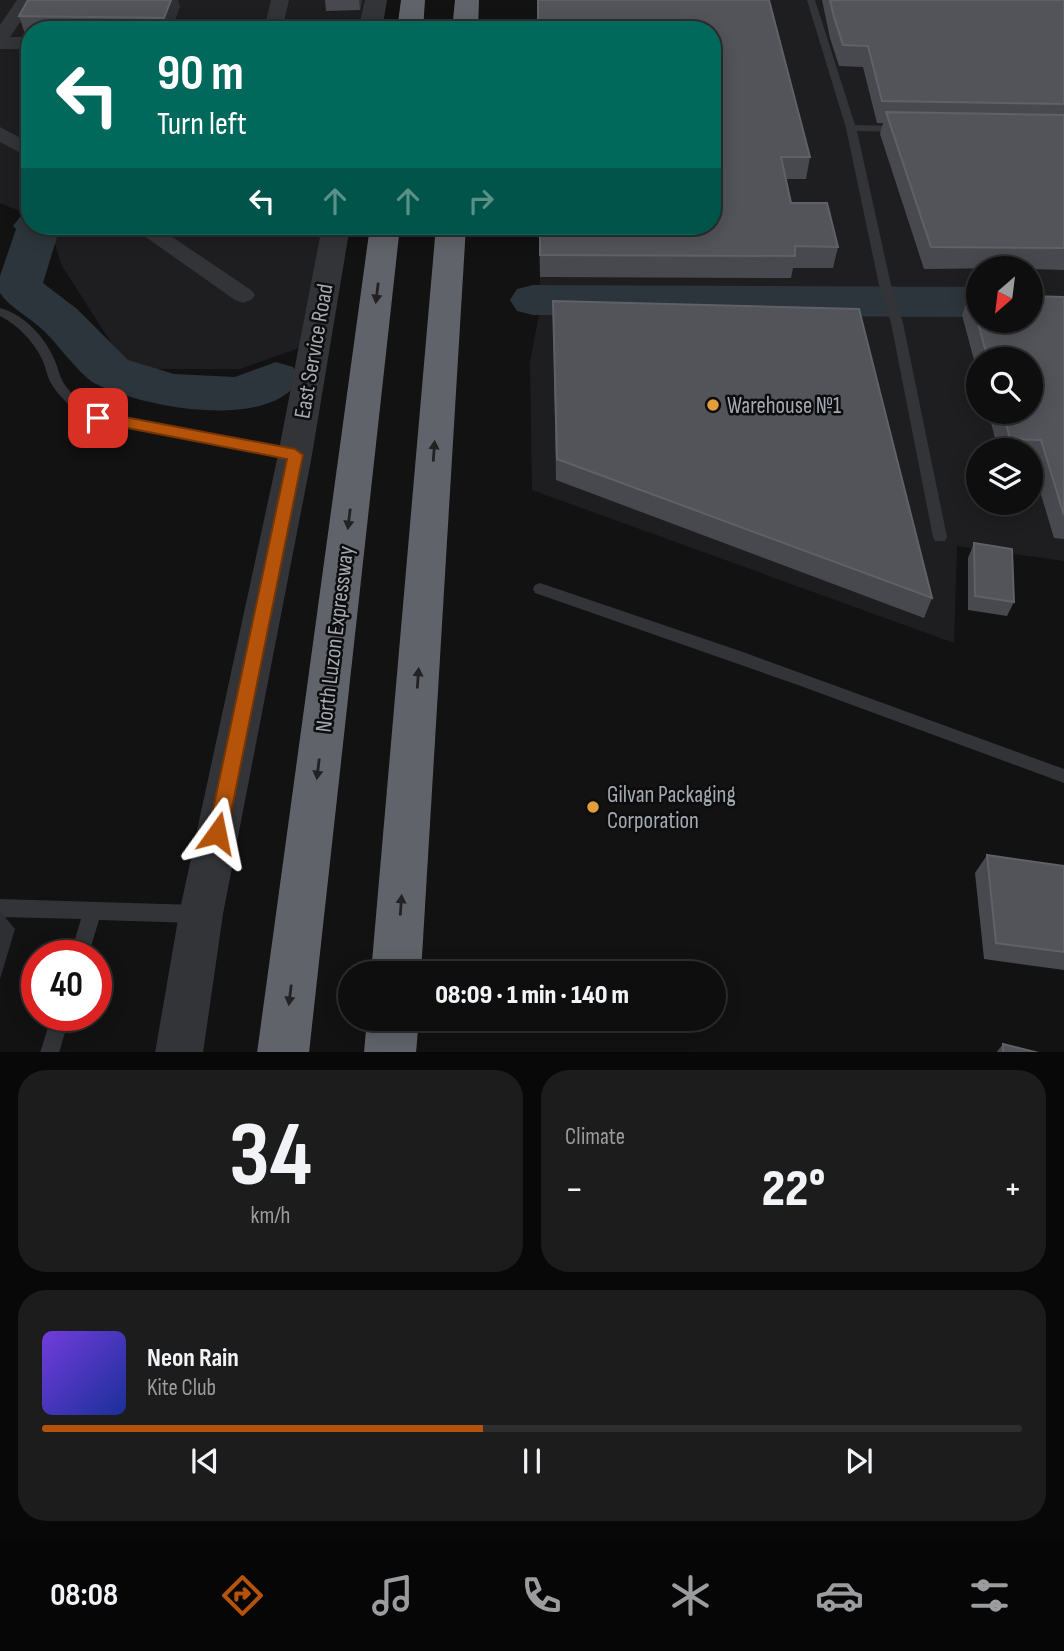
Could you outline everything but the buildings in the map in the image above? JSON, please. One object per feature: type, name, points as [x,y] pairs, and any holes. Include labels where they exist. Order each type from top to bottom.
[{"type":"highway","points":[[411,21],[413,0]]},
{"type":"highway","points":[[466,21],[467,0]]},
{"type":"highway","name":"North Luzon Expressway","points":[[283,1052],[384,235]]},
{"type":"highway","points":[[397,961],[450,235]]},
{"type":"highway","points":[[390,1052],[392,1031]]},
{"type":"street","points":[[21,42],[0,41],[26,0]]},
{"type":"street","points":[[275,21],[280,0]]},
{"type":"street","points":[[372,21],[376,0]]},
{"type":"street","points":[[0,133],[21,146]]},
{"type":"street","points":[[154,235],[243,295]]},
{"type":"street","name":"East Service Road","points":[[179,1052],[201,914],[295,455],[333,235]]},
{"type":"lane","points":[[811,0],[851,128],[885,285],[897,323],[940,537]]},
{"type":"lane","points":[[851,128],[904,129]]},
{"type":"lane","points":[[0,312],[11,315],[32,336],[48,357],[56,382],[76,407],[98,418],[295,455]]},
{"type":"lane","points":[[540,589],[699,641],[1064,776]]},
{"type":"lane","points":[[0,908],[201,914]]},
{"type":"lane","points":[[84,940],[93,910]]},
{"type":"lane","points":[[49,1052],[56,1031]]},
{"type":"shaded area","points":[[0,0],[367,0],[363,21],[21,21],[21,211],[0,203]]},
{"type":"shaded area","points":[[538,0],[1043,0],[1064,7],[1064,561],[957,546],[954,643],[532,490],[530,362],[539,315],[540,277],[682,235],[721,235],[721,21],[660,21]]},
{"type":"shaded area","points":[[52,235],[320,235],[299,348],[240,369],[128,369],[62,266]]},
{"type":"waterway","points":[[35,235],[19,287],[61,320],[111,372],[173,391],[239,394],[276,379]]},
{"type":"waterway","points":[[533,300],[966,302]]},
{"type":"place","name":"Warehouse №1","points":[[713,405]]},
{"type":"place","name":"Gilvan Packaging Corporation","points":[[593,807]]},
{"type":"route","points":[[98,418],[295,455],[217,833]]}]
